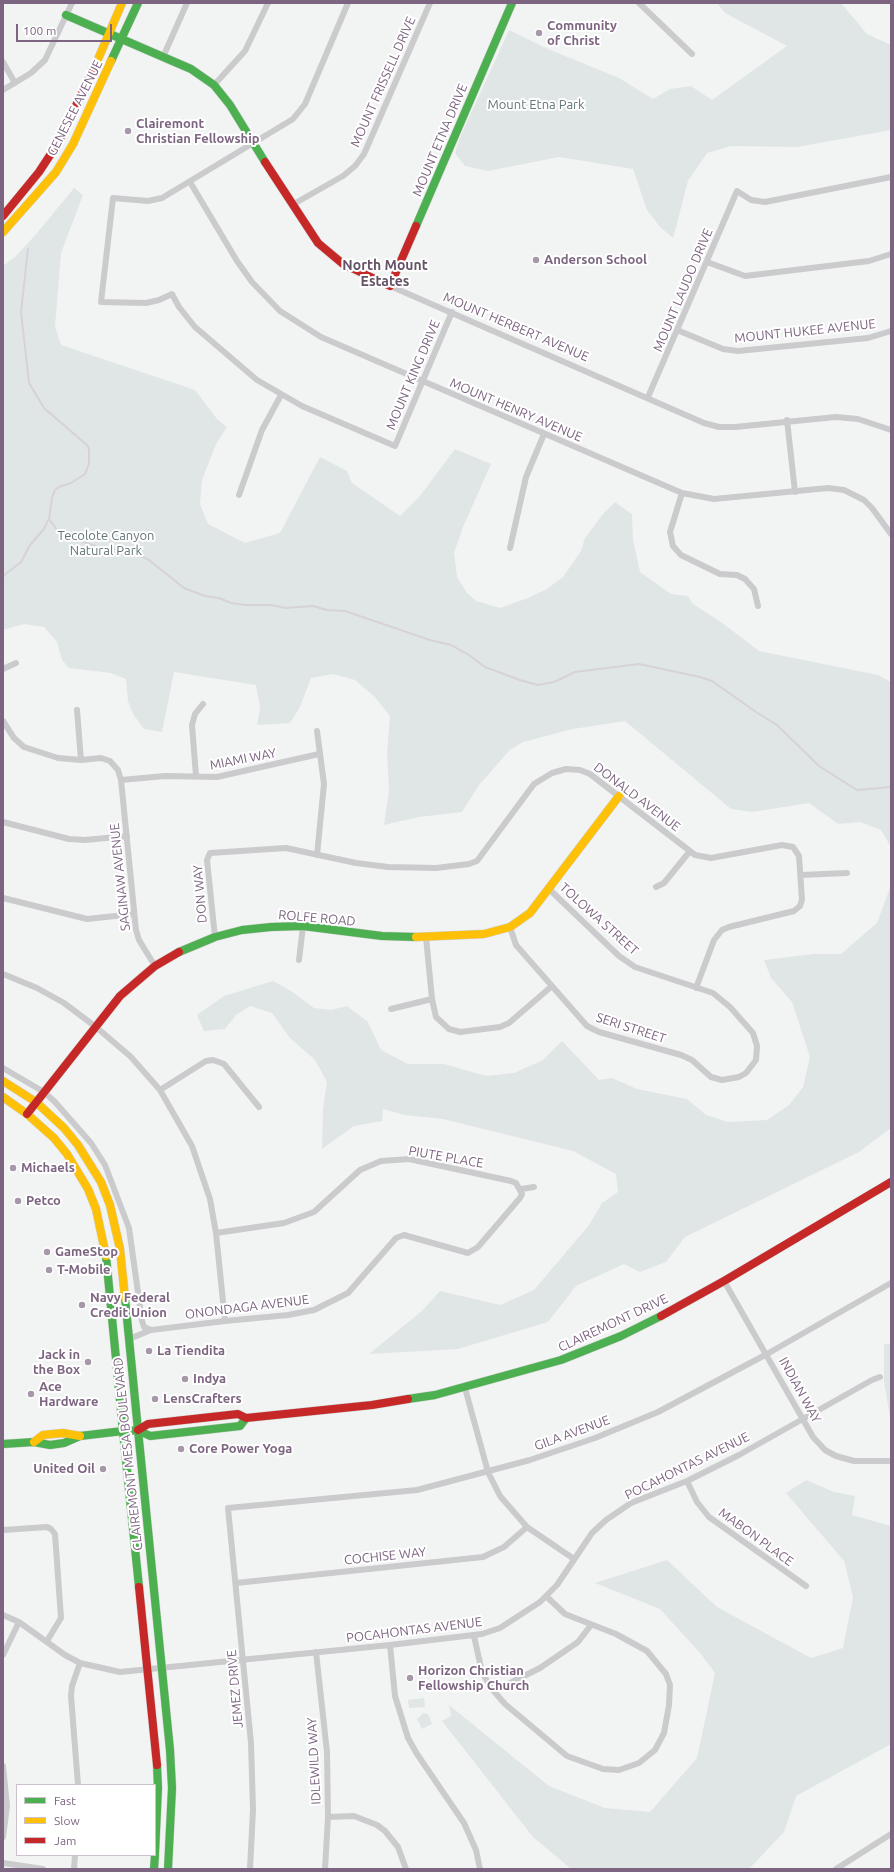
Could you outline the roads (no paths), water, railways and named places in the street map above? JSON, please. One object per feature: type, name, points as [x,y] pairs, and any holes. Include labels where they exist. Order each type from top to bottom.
[{"type":"main road","name":"GENESEE AVENUE","points":[[3,216],[43,167],[58,143],[122,3]]},
{"type":"main road","name":"GENESEE AVENUE","points":[[3,232],[56,172],[72,144],[138,3]]},
{"type":"main road","name":"MOUNT ETNA DRIVE","points":[[390,286],[512,3]]},
{"type":"main road","name":"MOUNT HERBERT AVENUE","points":[[66,16],[192,69],[214,85],[230,105],[292,205],[318,243],[332,257],[343,264],[390,286]]},
{"type":"main road","name":"ROLFE ROAD","points":[[27,1114],[120,996],[155,966],[187,948],[215,937],[242,930],[272,927],[303,926],[382,936],[426,937],[484,934],[510,927],[530,913],[619,796]]},
{"type":"main road","name":"CLAIREMONT MESA BOULEVARD","points":[[3,1080],[36,1102],[64,1128],[78,1145],[101,1182],[110,1205],[120,1250],[162,1668],[172,1788],[168,1869]]},
{"type":"main road","name":"CLAIREMONT MESA BOULEVARD","points":[[3,1097],[27,1114],[54,1138],[67,1154],[88,1189],[96,1209],[106,1251],[148,1669],[158,1788],[156,1832]]},
{"type":"main road","name":"CLAIREMONT DRIVE","points":[[3,1444],[34,1442],[43,1435],[63,1433],[80,1436],[138,1430],[148,1424],[238,1414],[246,1418],[372,1405],[435,1395],[465,1388],[568,1358],[621,1336],[724,1281],[891,1182]]},
{"type":"main road","name":"CLAIREMONT DRIVE","points":[[138,1430],[150,1436],[240,1426],[246,1418]]},
{"type":"main road","name":"CLAIREMONT MESA BOULEVARD","points":[[154,1869],[155,1856]]},
{"type":"street","points":[[3,90],[31,73],[45,60],[72,3]]},
{"type":"street","points":[[163,57],[187,3]]},
{"type":"street","points":[[214,85],[245,51],[268,3]]},
{"type":"street","points":[[239,495],[262,430],[281,395],[257,380],[204,337],[179,307],[172,294],[146,303],[101,302],[113,198],[148,201],[162,198],[294,119],[303,108],[348,3]]},
{"type":"street","name":"MOUNT FRISSELL DRIVE","points":[[292,205],[343,176],[355,166],[364,154],[430,3]]},
{"type":"street","points":[[639,3],[692,54]]},
{"type":"street","points":[[3,62],[15,83]]},
{"type":"street","name":"MOUNT LAUDO DRIVE","points":[[648,397],[737,191],[751,200],[765,202],[891,177]]},
{"type":"street","name":"MOUNT HENRY AVENUE","points":[[190,182],[252,282],[280,311],[321,338],[682,493],[714,499],[828,488],[844,490],[856,495],[872,508],[891,534]]},
{"type":"street","points":[[707,262],[745,276],[869,261],[891,254]]},
{"type":"street","name":"MOUNT HERBERT AVENUE","points":[[390,286],[648,397],[704,423],[719,427],[735,427],[787,420],[836,417],[858,419],[891,430]]},
{"type":"street","name":"MOUNT KING DRIVE","points":[[281,395],[302,406],[395,446],[452,312]]},
{"type":"street","name":"MOUNT HUKEE AVENUE","points":[[677,330],[723,349],[738,351],[868,338],[891,331]]},
{"type":"street","points":[[787,420],[795,492]]},
{"type":"street","points":[[510,548],[526,477],[544,434]]},
{"type":"street","points":[[682,493],[670,532],[673,546],[680,554],[720,574],[737,575],[745,579],[754,589],[758,606]]},
{"type":"street","points":[[3,669],[16,664]]},
{"type":"street","points":[[196,776],[192,725],[195,714],[203,704]]},
{"type":"street","points":[[77,710],[81,760]]},
{"type":"street","points":[[3,721],[14,738],[24,747],[58,758],[81,760],[101,758],[110,761],[118,770],[121,780]]},
{"type":"street","points":[[317,731],[324,784],[317,855]]},
{"type":"street","name":"MIAMI WAY","points":[[121,780],[165,776],[217,777],[319,754]]},
{"type":"street","name":"DONALD AVENUE","points":[[213,853],[286,848],[388,868],[436,868],[469,864],[477,861],[508,822],[534,784],[552,773],[566,769],[580,770],[590,774],[695,855],[711,858],[782,845],[793,847],[799,856],[802,900],[800,906],[794,911],[722,930],[714,940],[696,988]]},
{"type":"street","name":"SAGINAW AVENUE","points":[[121,780],[134,914],[139,940],[155,966]]},
{"type":"street","points":[[3,822],[69,838],[85,840],[126,836]]},
{"type":"street","points":[[656,887],[664,883],[690,851]]},
{"type":"street","name":"DON WAY","points":[[213,853],[210,853],[207,860],[215,937]]},
{"type":"street","points":[[801,875],[847,873]]},
{"type":"street","name":"TOLOWA STREET","points":[[549,889],[619,956],[635,966],[713,993],[730,1007],[753,1033],[757,1046],[756,1060]]},
{"type":"street","points":[[3,898],[83,918],[134,914]]},
{"type":"street","points":[[299,960],[303,926]]},
{"type":"street","name":"SERI STREET","points":[[510,927],[516,945],[587,1026],[599,1032],[681,1055],[692,1060],[711,1077],[722,1080],[739,1077],[746,1073],[756,1060]]},
{"type":"street","points":[[426,937],[432,999],[436,1017],[449,1029],[460,1032],[500,1027],[509,1023],[552,986]]},
{"type":"street","points":[[3,974],[51,996],[96,1027],[131,1057],[160,1090],[192,1146],[210,1199],[216,1233],[225,1321]]},
{"type":"street","points":[[391,1009],[432,999]]},
{"type":"street","points":[[160,1090],[206,1061],[213,1060],[224,1064],[259,1107]]},
{"type":"street","points":[[3,1068],[44,1092],[76,1123],[92,1143],[105,1165],[130,1228],[142,1321],[144,1327],[151,1330]]},
{"type":"street","name":"PIUTE PLACE","points":[[216,1233],[284,1223],[314,1212],[360,1170],[381,1161],[409,1159],[511,1181],[516,1183],[521,1189]]},
{"type":"street","points":[[521,1189],[534,1187]]},
{"type":"street","name":"ONONDAGA AVENUE","points":[[129,1339],[151,1330],[288,1315],[314,1310],[348,1293],[396,1238],[404,1235],[468,1253],[478,1247],[520,1198],[521,1189]]},
{"type":"street","name":"INDIAN WAY","points":[[724,1281],[814,1437],[826,1450],[836,1456],[854,1461],[890,1461]]},
{"type":"street","name":"GILA AVENUE","points":[[228,1508],[417,1490],[488,1472],[595,1438],[658,1412],[766,1354],[891,1282]]},
{"type":"street","name":"POCAHONTAS AVENUE","points":[[3,1615],[19,1622],[65,1655],[80,1663],[120,1672],[474,1636],[500,1628],[522,1615],[546,1596],[557,1585],[592,1533],[606,1520],[631,1503],[687,1481],[739,1455],[803,1418],[880,1377]]},
{"type":"street","points":[[465,1388],[488,1472],[500,1496],[526,1527],[574,1559]]},
{"type":"street","name":"MABON PLACE","points":[[687,1481],[698,1502],[709,1517],[806,1586]]},
{"type":"street","name":"JEMEZ DRIVE","points":[[228,1508],[251,1743],[253,1802],[250,1869]]},
{"type":"street","points":[[3,1530],[41,1527],[51,1529],[55,1534],[61,1618],[47,1641]]},
{"type":"street","name":"COCHISE WAY","points":[[236,1582],[483,1556],[504,1548],[526,1527]]},
{"type":"street","points":[[474,1636],[482,1672],[494,1691],[505,1704],[567,1756],[603,1768],[619,1770],[639,1763],[655,1750],[664,1733],[669,1705],[670,1685],[666,1674],[647,1651],[616,1634],[565,1614],[546,1596]]},
{"type":"street","points":[[3,1655],[19,1622]]},
{"type":"street","points":[[494,1691],[540,1668],[578,1642],[591,1625]]},
{"type":"street","points":[[390,1645],[395,1696],[408,1738],[417,1754],[464,1823],[476,1850],[480,1869]]},
{"type":"street","name":"IDLEWILD WAY","points":[[316,1652],[327,1752],[328,1817],[325,1869]]},
{"type":"street","points":[[78,1784],[71,1696],[72,1686],[80,1663]]},
{"type":"street","points":[[3,1766],[6,1806],[3,1837]]},
{"type":"street","points":[[328,1817],[354,1816],[377,1824],[398,1847],[406,1869]]},
{"type":"street","points":[[836,1869],[891,1834]]},
{"type":"street","points":[[74,1869],[75,1856]]},
{"type":"street","points":[[3,1863],[43,1869]]},
{"type":"waterway","points":[[28,249],[21,312],[29,383],[44,408],[88,446],[89,451],[89,464],[85,474],[71,483],[59,487],[55,490],[52,498],[49,519],[60,534],[107,550],[124,548],[149,560],[184,588],[205,596],[245,605],[271,605],[285,608],[313,606],[327,610],[345,611],[430,640],[451,645],[469,655],[485,667],[538,685],[554,682],[575,672],[639,664],[700,677],[712,681],[777,725],[819,766],[857,790],[891,787]]},
{"type":"waterway","points":[[3,576],[21,562],[30,545],[44,529],[48,520]]},
{"type":"place","name":"Community of Christ","points":[[539,33]]},
{"type":"place","name":"Clairemont Christian Fellowship","points":[[128,131]]},
{"type":"place","name":"Anderson School","points":[[536,260]]},
{"type":"place","name":"Michaels","points":[[13,1168]]},
{"type":"place","name":"Petco","points":[[18,1201]]},
{"type":"place","name":"GameStop","points":[[47,1252]]},
{"type":"place","name":"T-Mobile","points":[[49,1270]]},
{"type":"place","name":"Navy Federal Credit Union","points":[[82,1305]]},
{"type":"place","name":"La Tiendita","points":[[149,1351]]},
{"type":"place","name":"Jack in the Box","points":[[88,1362]]},
{"type":"place","name":"Indya","points":[[185,1379]]},
{"type":"place","name":"Ace Hardware","points":[[31,1394]]},
{"type":"place","name":"LensCrafters","points":[[155,1399]]},
{"type":"place","name":"Core Power Yoga","points":[[181,1449]]},
{"type":"place","name":"United Oil","points":[[103,1469]]},
{"type":"place","name":"Horizon Christian Fellowship Church","points":[[410,1678]]},
{"type":"district","name":"North Mount Estates","points":[[385,274]]},
{"type":"park label","name":"Mount Etna Park","points":[[536,105]]},
{"type":"park label","name":"Tecolote Canyon Natural Park","points":[[106,544]]}]
